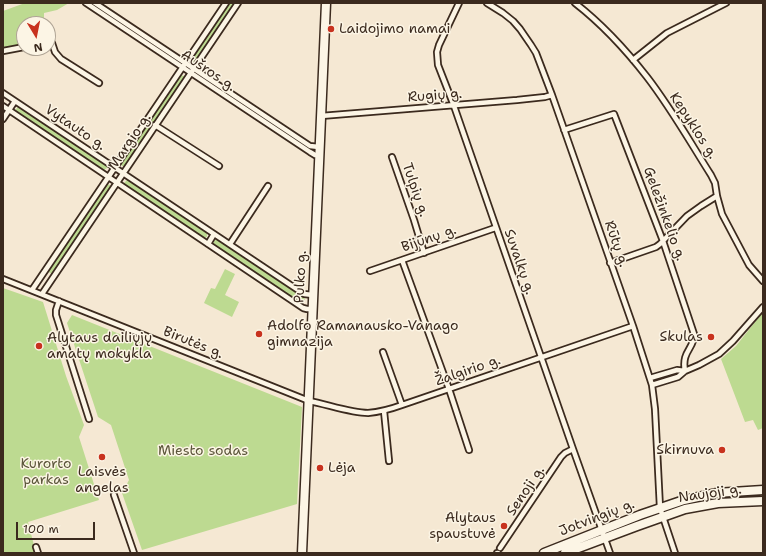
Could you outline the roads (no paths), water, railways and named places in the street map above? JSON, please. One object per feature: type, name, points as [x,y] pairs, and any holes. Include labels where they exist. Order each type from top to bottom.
[{"type":"main road","name":"Pulko g.","points":[[302,553],[326,3]]},
{"type":"main road","name":"Naujoji g.","points":[[660,508],[684,500],[716,493],[763,490]]},
{"type":"main road","name":"Naujoji g.","points":[[662,517],[685,509],[718,503],[763,501]]},
{"type":"main road","name":"Jotvingių g.","points":[[565,553],[660,508]]},
{"type":"main road","name":"Jotvingių g.","points":[[544,553],[662,517]]},
{"type":"street","name":"Aušros g.","points":[[86,3],[319,151]]},
{"type":"street","name":"Aušros g.","points":[[95,3],[184,66]]},
{"type":"street","name":"Margio g.","points":[[32,290],[226,3]]},
{"type":"street","name":"Margio g.","points":[[42,294],[238,3]]},
{"type":"street","name":"Suvalkų g.","points":[[459,3],[438,45],[438,65],[454,106],[495,228],[610,553]]},
{"type":"street","name":"Rūtų g.","points":[[487,3],[513,21],[527,37],[538,58],[633,326],[652,386],[655,409],[660,508],[675,553]]},
{"type":"street","name":"Kepyklos g.","points":[[575,3],[593,18],[633,60],[661,96],[711,175],[715,183],[722,214],[746,259],[763,281]]},
{"type":"street","points":[[633,60],[667,32],[726,3]]},
{"type":"street","points":[[3,52],[16,49]]},
{"type":"street","points":[[56,53],[61,59],[99,83]]},
{"type":"street","name":"Aušros g.","points":[[192,71],[310,152],[319,151]]},
{"type":"street","name":"Vytauto g.","points":[[3,93],[304,294],[313,295]]},
{"type":"street","name":"Rugių g.","points":[[320,116],[454,106],[545,97],[552,95]]},
{"type":"street","points":[[3,119],[15,101]]},
{"type":"street","name":"Vytauto g.","points":[[3,106],[303,308],[312,309]]},
{"type":"street","name":"Geležinkelio g.","points":[[564,130],[614,114],[663,241],[694,334],[694,340],[684,360],[685,371]]},
{"type":"street","points":[[155,125],[219,166]]},
{"type":"street","name":"Tulpių g.","points":[[392,157],[424,253]]},
{"type":"street","points":[[230,244],[268,186]]},
{"type":"street","points":[[610,263],[656,247],[687,216],[717,196]]},
{"type":"street","name":"Bijūnų g.","points":[[370,271],[495,228]]},
{"type":"street","points":[[208,244],[214,234]]},
{"type":"street","points":[[402,260],[449,389],[469,450]]},
{"type":"street","name":"Birutės g.","points":[[3,279],[309,401]]},
{"type":"street","points":[[59,301],[56,315],[89,419]]},
{"type":"street","points":[[652,386],[678,377],[685,371],[705,363],[719,354],[727,348],[763,307]]},
{"type":"street","name":"Žalgirio g.","points":[[309,401],[367,413],[384,411],[633,326]]},
{"type":"street","points":[[383,352],[402,406]]},
{"type":"street","points":[[650,378],[677,370],[685,371]]},
{"type":"street","points":[[384,411],[389,461]]},
{"type":"street","name":"Senoji g.","points":[[499,551],[562,456],[573,449]]},
{"type":"street","points":[[114,495],[134,553]]},
{"type":"street","points":[[36,546],[38,553]]},
{"type":"place","name":"Laidojimo namai","points":[[331,29]]},
{"type":"place","name":"Adolfo Ramanausko-Vanago gimnazija","points":[[259,334]]},
{"type":"place","name":"Skulas","points":[[711,337]]},
{"type":"place","name":"Alytaus dailiųjų amatų mokykla","points":[[39,346]]},
{"type":"place","name":"Skirnuva","points":[[722,450]]},
{"type":"place","name":"Laisvės angelas","points":[[102,457]]},
{"type":"place","name":"Lėja","points":[[320,468]]},
{"type":"place","name":"Alytaus spaustuvė","points":[[504,526]]},
{"type":"park label","name":"Miesto sodas","points":[[203,451]]},
{"type":"park label","name":"Kurorto parkas","points":[[46,472]]}]
